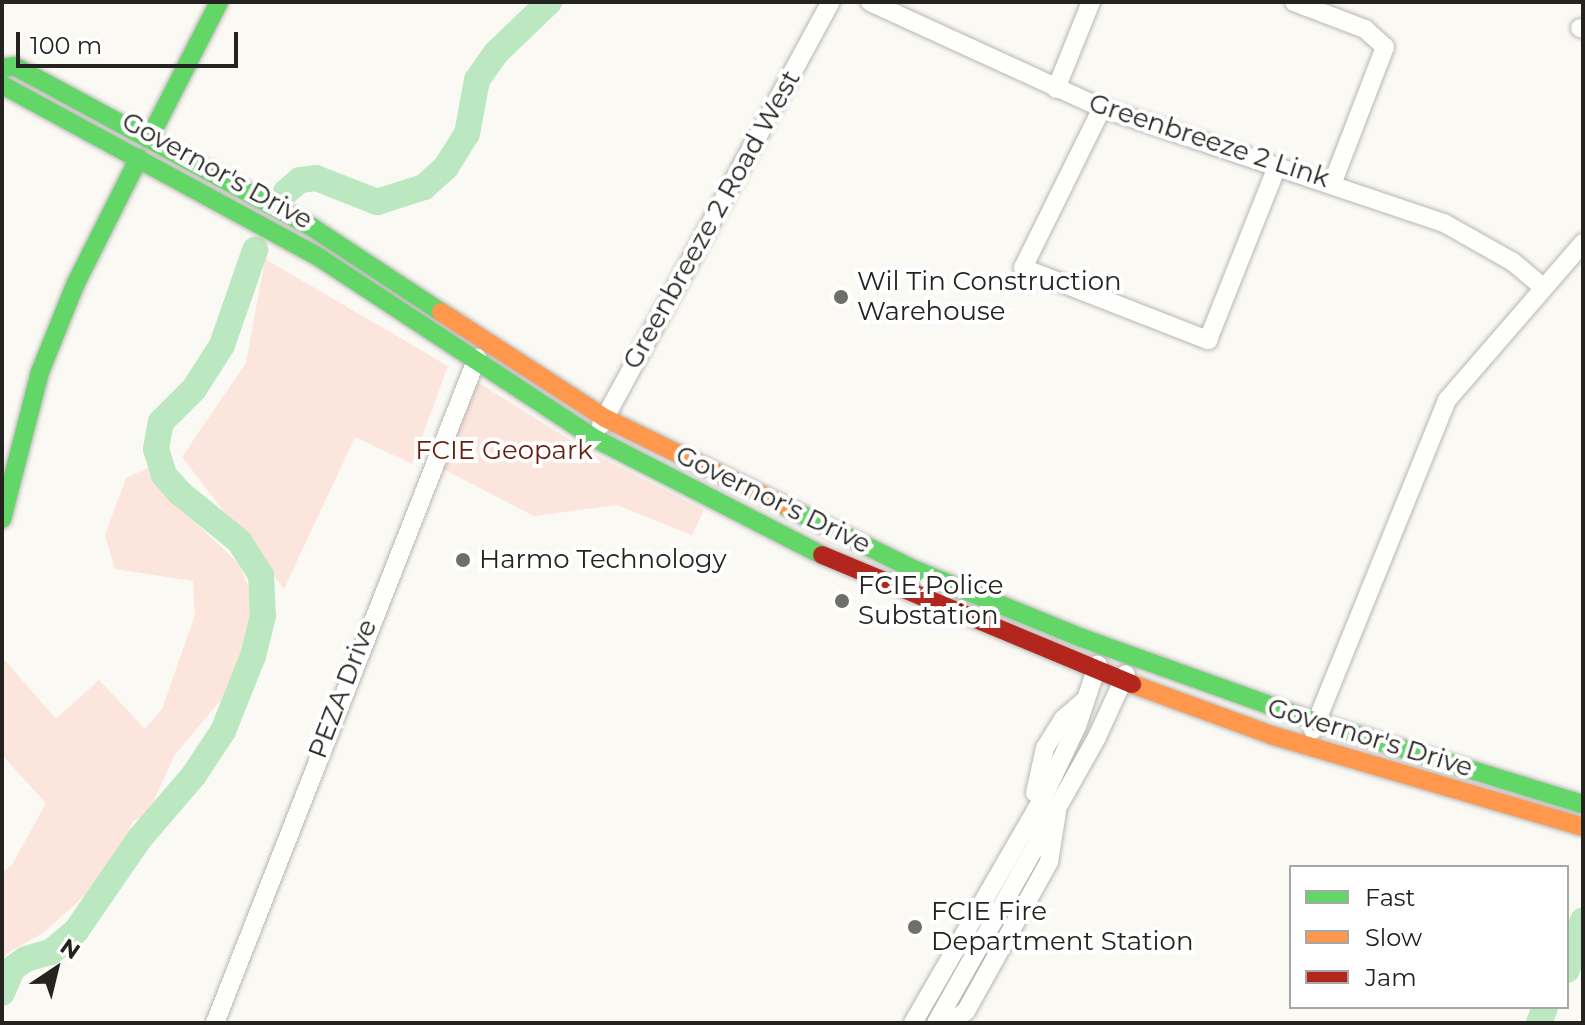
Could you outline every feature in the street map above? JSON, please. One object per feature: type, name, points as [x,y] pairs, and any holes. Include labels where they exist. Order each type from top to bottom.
[{"type":"main road","points":[[150,137],[219,2]]},
{"type":"main road","name":"Governor's Drive","points":[[2,68],[14,66],[313,228],[605,418],[913,569],[1097,643],[1316,722],[1583,804]]},
{"type":"main road","name":"Governor's Drive","points":[[2,85],[302,248],[477,358],[594,438],[836,562],[1088,668],[1307,748],[1582,827]]},
{"type":"main road","points":[[2,519],[40,372],[76,283],[139,158]]},
{"type":"street","name":"Greenbreeze 2 Road West","points":[[594,438],[831,2]]},
{"type":"street","name":"Greenbreeze 2 Link","points":[[870,2],[1102,108],[1277,167],[1333,182],[1456,228],[1513,262],[1543,287]]},
{"type":"street","points":[[1056,89],[1091,2]]},
{"type":"street","points":[[1294,2],[1365,29],[1385,47],[1333,182]]},
{"type":"street","points":[[1102,108],[1023,268],[1208,340],[1277,167]]},
{"type":"street","points":[[1307,748],[1447,400],[1583,243]]},
{"type":"street","name":"PEZA Drive","points":[[215,1023],[477,358]]},
{"type":"street","points":[[913,1023],[1009,856],[1008,840],[1034,795],[1045,748],[1063,719],[1085,700],[1088,668],[1097,643]]},
{"type":"street","points":[[936,1023],[1057,807],[1133,656]]},
{"type":"street","points":[[951,1023],[966,1011],[1049,862],[1057,835],[1057,807]]},
{"type":"green space","points":[[265,259],[448,366],[412,464],[355,437],[284,589],[182,457],[246,363]]},
{"type":"green space","name":"FCIE Geopark","points":[[474,380],[588,451],[704,510],[692,535],[617,505],[534,516],[441,468]]},
{"type":"green space","points":[[150,467],[173,501],[239,564],[253,599],[248,657],[241,676],[174,756],[148,814],[133,821],[113,870],[43,933],[6,954],[2,964],[2,873],[12,865],[46,803],[2,755],[2,657],[56,719],[99,680],[145,729],[162,709],[195,615],[193,581],[115,569],[105,535],[126,478]]},
{"type":"waterway","points":[[286,192],[300,180],[316,178],[377,202],[424,187],[446,167],[467,134],[477,80],[496,53],[549,2]]},
{"type":"waterway","points":[[2,993],[12,969],[26,959],[51,952],[76,931],[140,838],[194,775],[223,731],[253,656],[263,616],[261,575],[239,541],[180,493],[164,475],[156,449],[161,422],[194,389],[222,345],[255,250]]},
{"type":"waterway","points":[[1569,964],[1583,920]]},
{"type":"waterway","points":[[1539,1023],[1544,1009]]},
{"type":"traffic: fast","points":[[150,137],[219,2]]},
{"type":"traffic: fast","points":[[2,68],[14,66],[313,228],[441,312]]},
{"type":"traffic: fast","points":[[2,85],[320,258],[594,438],[822,555]]},
{"type":"traffic: fast","points":[[2,519],[40,372],[76,283],[139,158]]},
{"type":"traffic: fast","points":[[783,505],[913,569],[1082,638],[1316,722],[1583,804]]},
{"type":"traffic: slow","points":[[441,312],[605,418],[783,505]]},
{"type":"traffic: slow","points":[[1132,684],[1271,735],[1583,827]]},
{"type":"traffic: jam","points":[[822,555],[1132,684]]},
{"type":"place","name":"Wil Tin Construction Warehouse","points":[[841,297]]},
{"type":"place","name":"Harmo Technology","points":[[463,560]]},
{"type":"place","name":"FCIE Police Substation","points":[[842,601]]},
{"type":"place","name":"FCIE Fire Department Station","points":[[915,927]]}]
